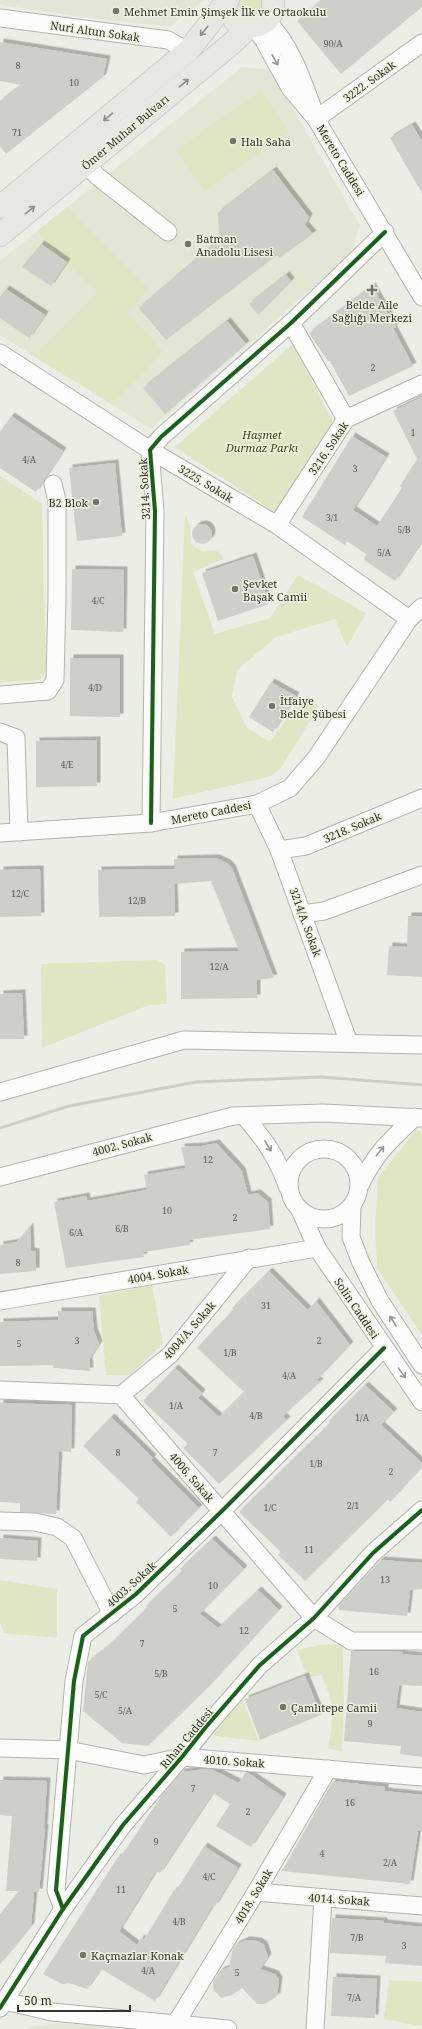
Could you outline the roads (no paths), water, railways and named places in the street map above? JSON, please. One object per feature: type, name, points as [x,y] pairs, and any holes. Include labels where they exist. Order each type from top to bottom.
[{"type":"main road","points":[[228,0],[228,7],[235,21],[266,13]]},
{"type":"main road","name":"Ömer Muhar Bulvarı","points":[[0,207],[188,51],[228,0]]},
{"type":"main road","name":"Ömer Muhar Bulvarı","points":[[0,235],[230,45],[266,13]]},
{"type":"street","name":"Mereto Caddesi","points":[[266,13],[263,39],[290,88],[316,118],[385,232],[422,297]]},
{"type":"street","name":"Nuri Altun Sokak","points":[[0,18],[168,40],[188,51]]},
{"type":"street","name":"3222. Sokak","points":[[316,118],[422,43]]},
{"type":"street","points":[[86,164],[97,176],[168,232]]},
{"type":"street","name":"3214. Sokak","points":[[151,824],[155,511],[150,450],[161,437],[291,323],[385,232]]},
{"type":"street","points":[[291,323],[346,419]]},
{"type":"street","name":"3225. Sokak","points":[[0,353],[150,450],[276,525],[409,619]]},
{"type":"street","name":"3216. Sokak","points":[[276,525],[346,419],[422,384]]},
{"type":"street","points":[[0,695],[48,691],[55,680],[58,597],[57,501],[53,484]]},
{"type":"street","name":"Mereto Caddesi","points":[[0,833],[19,828],[151,824],[256,804],[290,788],[316,758],[409,619],[422,607]]},
{"type":"street","points":[[0,732],[16,738],[19,828],[0,824]]},
{"type":"street","name":"3218. Sokak","points":[[280,850],[306,846],[422,798]]},
{"type":"street","name":"3214/A. Sokak","points":[[256,804],[280,850],[348,1043]]},
{"type":"street","points":[[302,914],[324,911],[422,875]]},
{"type":"street","points":[[0,1092],[184,1040],[422,1045]]},
{"type":"street","name":"4002. Sokak","points":[[0,1177],[198,1124],[234,1116],[323,1113],[418,1117]]},
{"type":"street","points":[[244,1116],[265,1140],[276,1158],[293,1201],[300,1210],[310,1216],[327,1219],[343,1214],[352,1206],[370,1163],[386,1143],[418,1117]]},
{"type":"street","points":[[289,1190],[289,1178],[293,1167],[300,1157],[310,1151],[321,1148],[344,1154],[358,1173],[360,1184]]},
{"type":"street","name":"Solin Caddesi","points":[[352,1206],[351,1237],[361,1263],[380,1301],[422,1365]]},
{"type":"street","name":"Solin Caddesi","points":[[300,1210],[316,1248],[422,1402]]},
{"type":"street","name":"4004. Sokak","points":[[0,1301],[249,1258],[316,1248]]},
{"type":"street","name":"4004/A. Sokak","points":[[121,1395],[170,1355],[249,1258]]},
{"type":"street","name":"4003. Sokak","points":[[63,1909],[56,1890],[74,1682],[83,1636],[136,1594],[222,1511],[384,1348]]},
{"type":"street","points":[[0,1390],[121,1395]]},
{"type":"street","name":"4006. Sokak","points":[[121,1395],[314,1618],[352,1641],[422,1641]]},
{"type":"street","name":"Rıhan Caddesi","points":[[3,2004],[63,1909],[123,1825],[205,1728],[260,1666],[314,1618],[373,1553],[422,1510]]},
{"type":"street","points":[[0,1521],[34,1522],[57,1527],[73,1538],[112,1614]]},
{"type":"street","name":"4010. Sokak","points":[[0,1748],[68,1750],[144,1765],[182,1757],[422,1777]]},
{"type":"street","name":"4018. Sokak","points":[[176,2023],[256,1892],[328,1769]]},
{"type":"street","name":"4014. Sokak","points":[[256,1892],[422,1906]]},
{"type":"street","points":[[314,2029],[323,1898]]},
{"type":"street","points":[[3,2004],[52,2012],[228,2029]]},
{"type":"railway","points":[[0,1128],[69,1106],[196,1082],[322,1077],[422,1085]]},
{"type":"place","name":"Mehmet Emin Şimşek İlk ve Ortaokulu","points":[[116,11]]},
{"type":"place","name":"Halı Saha","points":[[233,141]]},
{"type":"place","name":"Batman Anadolu Lisesi","points":[[188,244]]},
{"type":"place","name":"Belde Aile Sağlığı Merkezi","points":[[372,290]]},
{"type":"place","name":"B2 Blok","points":[[96,502]]},
{"type":"place","name":"Şevket Başak Camii","points":[[235,589]]},
{"type":"place","name":"İtfaiye Belde Şübesi","points":[[272,706]]},
{"type":"place","name":"Çamlıtepe Camii","points":[[283,1707]]},
{"type":"place","name":"Kaçmazlar Konak","points":[[83,1955]]},
{"type":"park label","name":"Haşmet Durmaz Parkı","points":[[262,440]]}]
